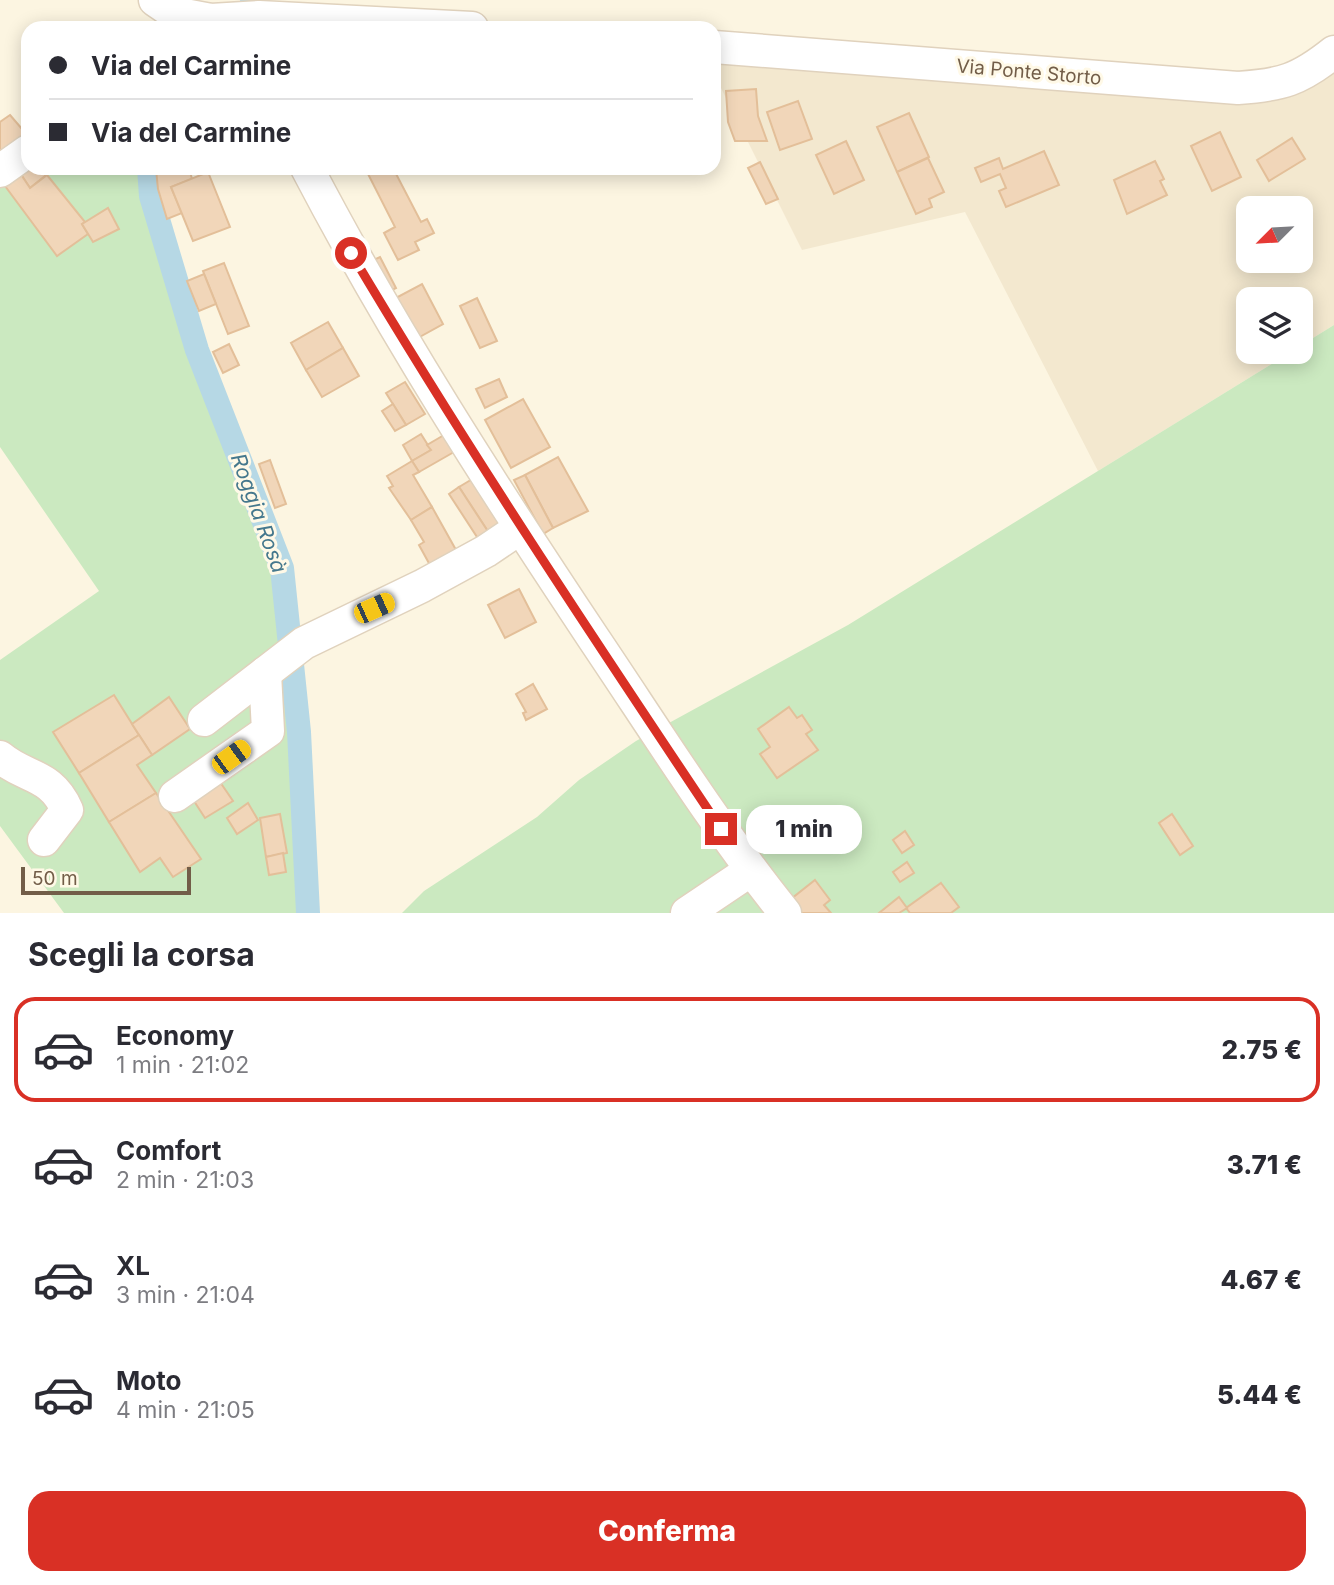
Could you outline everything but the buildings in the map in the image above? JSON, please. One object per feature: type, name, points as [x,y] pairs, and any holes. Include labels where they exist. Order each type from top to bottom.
[{"type":"street","points":[[155,0],[174,13],[197,21]]},
{"type":"street","name":"Via Ponte Storto","points":[[721,48],[1238,88],[1279,85],[1317,66],[1334,52]]},
{"type":"street","points":[[0,171],[21,156]]},
{"type":"street","points":[[311,175],[351,253],[520,528],[751,870],[785,913]]},
{"type":"street","points":[[204,720],[304,643],[422,586],[486,551],[520,528]]},
{"type":"street","points":[[175,796],[268,731],[272,667]]},
{"type":"street","points":[[0,757],[7,763],[40,777],[62,798],[68,810],[44,840]]},
{"type":"street","points":[[687,913],[751,870]]},
{"type":"shaded area","points":[[721,58],[1066,85],[1334,70],[1334,325],[1313,338],[1313,287],[1236,287],[1236,364],[1272,364],[1098,471],[965,212],[802,250],[721,88]]},
{"type":"green space","points":[[21,172],[21,175],[156,175],[161,206],[191,304],[286,560],[297,609],[302,661],[312,913],[64,913],[0,826],[0,660],[99,591],[0,447],[0,184]]},
{"type":"green space","points":[[1334,325],[1334,913],[402,913],[424,891],[537,817],[579,780],[636,741],[848,625],[1272,364],[1313,364],[1313,338]]},
{"type":"waterway","name":"Roggia Rosà","points":[[150,175],[151,196],[197,350],[282,568],[299,732],[308,913]]},
{"type":"route","points":[[351,253],[520,528],[721,829]]}]
